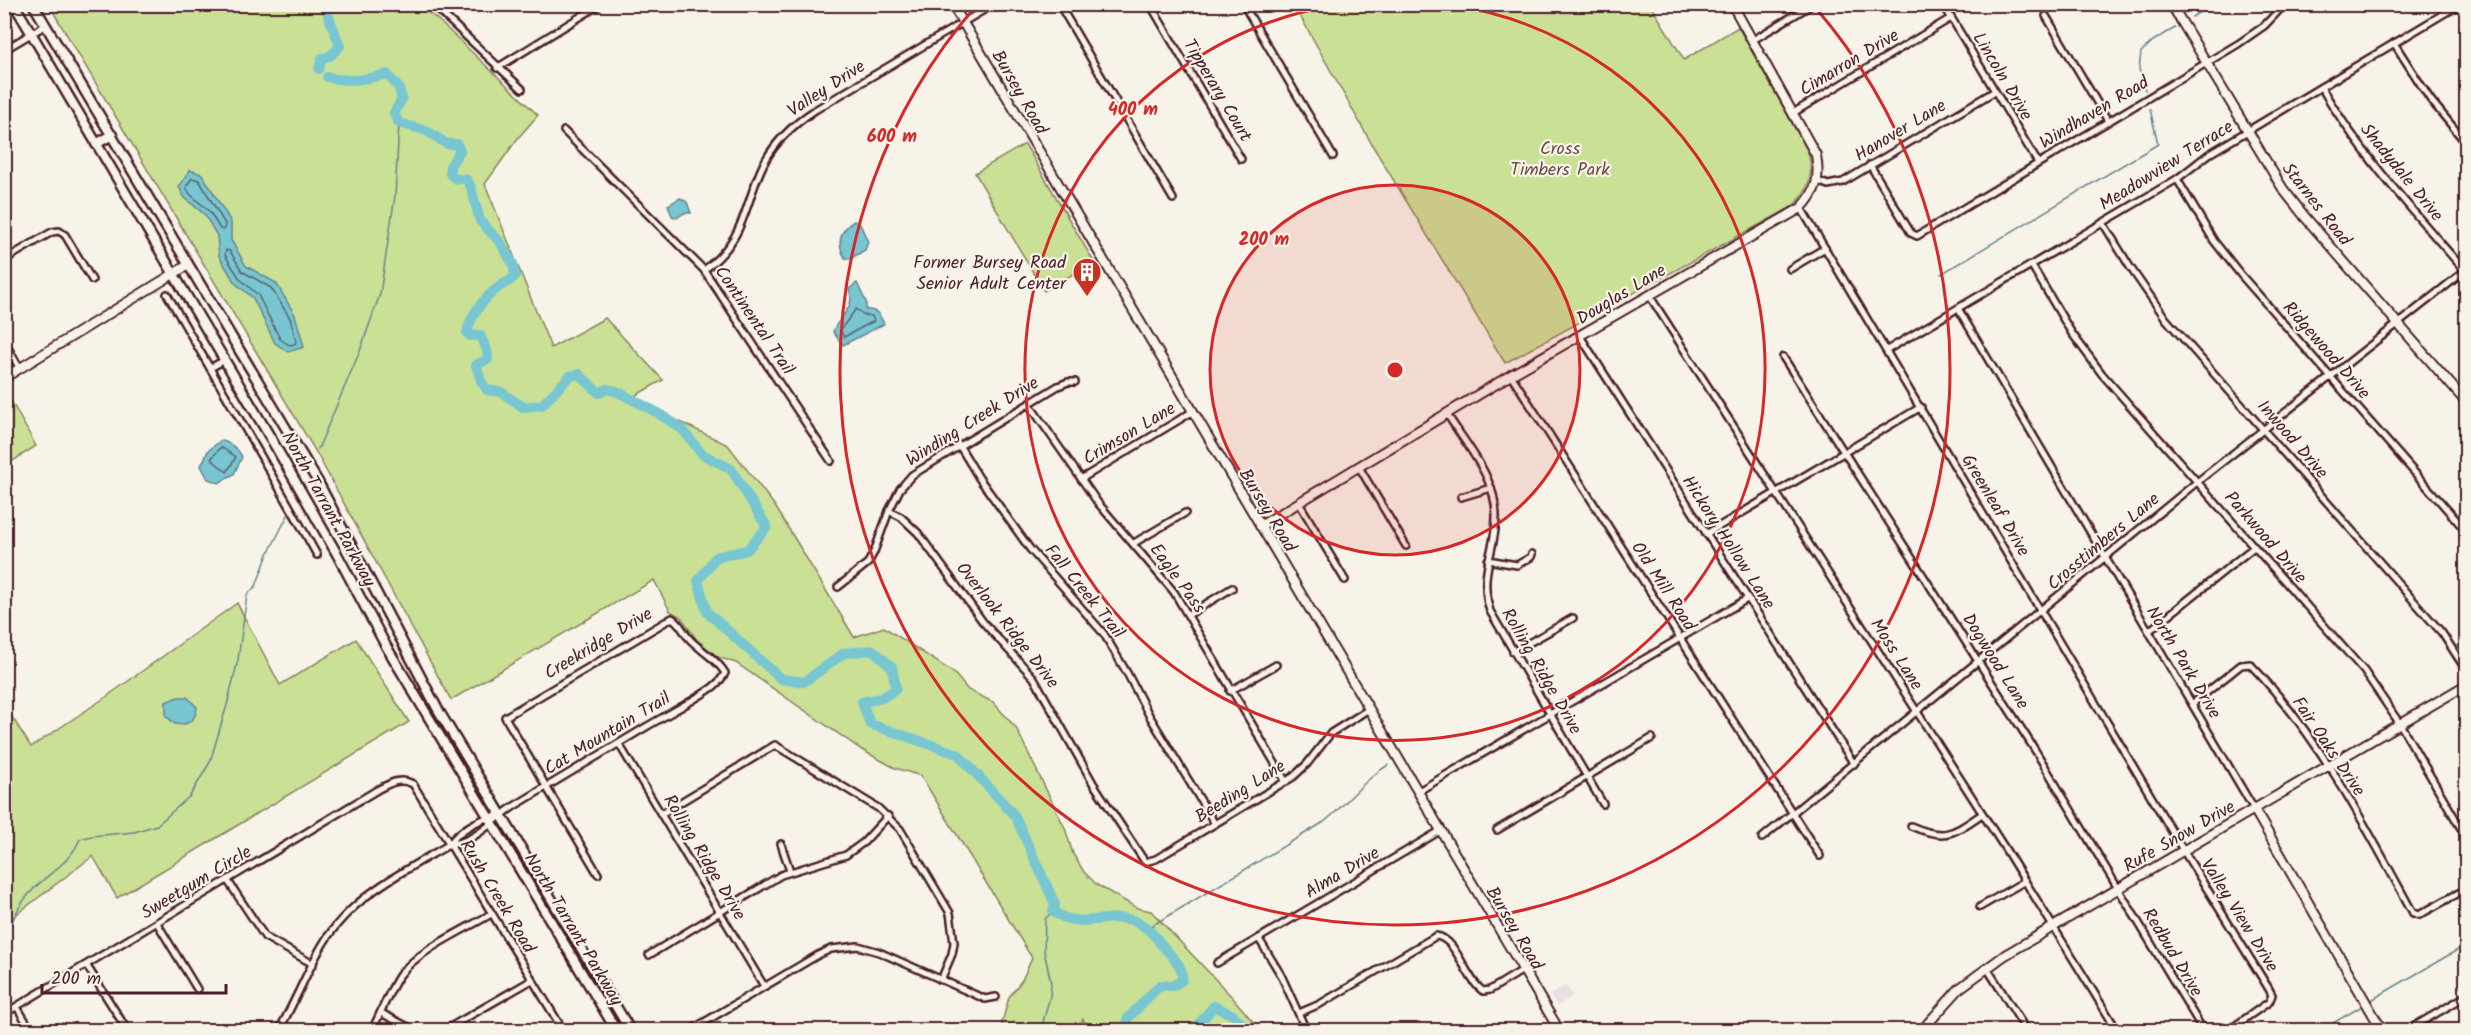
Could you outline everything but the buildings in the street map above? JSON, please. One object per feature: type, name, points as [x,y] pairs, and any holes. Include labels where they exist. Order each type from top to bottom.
[{"type":"main road","name":"North Tarrant Parkway","points":[[14,4],[225,360],[331,543],[386,646],[616,1030]]},
{"type":"main road","name":"North Tarrant Parkway","points":[[33,4],[318,482],[437,708],[630,1030]]},
{"type":"main road","points":[[96,144],[112,135]]},
{"type":"street","points":[[497,68],[601,4]]},
{"type":"street","name":"Bursey Road","points":[[952,4],[1559,1030]]},
{"type":"street","name":"Valley Drive","points":[[704,270],[723,254],[738,234],[764,165],[777,143],[791,128],[815,110],[994,4]]},
{"type":"street","points":[[1059,4],[1173,199]]},
{"type":"street","name":"Tipperary Court","points":[[1150,4],[1241,159]]},
{"type":"street","points":[[1243,4],[1332,156]]},
{"type":"street","points":[[1732,4],[1816,155],[1818,180]]},
{"type":"street","points":[[1753,40],[1813,4]]},
{"type":"street","name":"Lincoln Drive","points":[[1943,4],[2038,163]]},
{"type":"street","name":"Starnes Road","points":[[2171,4],[2283,189],[2305,218],[2466,402]]},
{"type":"street","name":"Windhaven Road","points":[[1870,165],[1912,235],[1917,236],[2207,62],[2264,26],[2285,4]]},
{"type":"street","name":"Meadowview Terrace","points":[[1887,350],[2032,266],[2176,179],[2210,154],[2460,4]]},
{"type":"street","points":[[434,5],[497,68],[522,89]]},
{"type":"street","points":[[2046,16],[2108,122]]},
{"type":"street","name":"Cimarron Drive","points":[[1793,113],[1951,18]]},
{"type":"street","points":[[4,50],[46,25]]},
{"type":"street","points":[[2394,44],[2430,99],[2466,143]]},
{"type":"street","name":"Shadydale Drive","points":[[2321,87],[2373,165],[2466,271]]},
{"type":"street","name":"Hanover Lane","points":[[1818,180],[1828,185],[1837,184],[1995,91]]},
{"type":"street","name":"Continental Trail","points":[[564,131],[704,270],[831,460]]},
{"type":"street","name":"Ridgewood Drive","points":[[2176,179],[2227,258],[2466,531]]},
{"type":"street","name":"Douglas Lane","points":[[1260,526],[1511,375],[1801,208],[1812,195],[1818,180]]},
{"type":"street","name":"Greenleaf Drive","points":[[1801,208],[2183,850]]},
{"type":"street","name":"Inwood Drive","points":[[2103,223],[2166,319],[2442,633],[2466,670]]},
{"type":"street","points":[[4,260],[53,231],[62,232],[92,280]]},
{"type":"street","points":[[1790,269],[1825,248]]},
{"type":"street","points":[[4,378],[188,265]]},
{"type":"street","name":"Parkwood Drive","points":[[2032,266],[2084,351],[2364,671],[2400,724],[2466,837]]},
{"type":"street","name":"Crosstimbers Lane","points":[[1762,838],[2106,559],[2197,482],[2466,271]]},
{"type":"street","points":[[167,294],[266,463],[284,499],[299,519],[317,555]]},
{"type":"street","name":"Moss Lane","points":[[1649,295],[2025,881],[2117,1030]]},
{"type":"street","name":"North Park Drive","points":[[1959,310],[2382,1030]]},
{"type":"street","name":"Hickory Hollow Lane","points":[[1580,336],[1854,764]]},
{"type":"street","points":[[4,340],[20,369]]},
{"type":"street","name":"Dogwood Lane","points":[[1783,357],[1979,662],[2118,889]]},
{"type":"street","points":[[210,368],[225,360]]},
{"type":"street","name":"Old Mill Road","points":[[1511,375],[1820,856]]},
{"type":"street","name":"Winding Creek Drive","points":[[838,587],[868,562],[900,489],[912,475],[1058,386],[1075,382]]},
{"type":"street","name":"Eagle Pass","points":[[1029,404],[1098,503],[1168,585],[1286,782]]},
{"type":"street","points":[[1706,534],[1921,407]]},
{"type":"street","name":"Crimson Lane","points":[[1081,479],[1192,412]]},
{"type":"street","name":"Rolling Ridge Drive","points":[[1447,414],[1483,470],[1491,488],[1496,514],[1485,579],[1486,599],[1490,611],[1603,804]]},
{"type":"street","name":"Fall Creek Trail","points":[[959,445],[979,478],[1030,549],[1104,634],[1149,716],[1215,824]]},
{"type":"street","points":[[1359,467],[1406,546]]},
{"type":"street","points":[[1461,497],[1491,488]]},
{"type":"street","points":[[1299,503],[1345,580]]},
{"type":"street","name":"Overlook Ridge Drive","points":[[889,511],[901,517],[918,533],[983,622],[1034,678],[1093,783],[1144,862]]},
{"type":"street","points":[[1134,543],[1185,513]]},
{"type":"street","points":[[2149,631],[2254,547]]},
{"type":"street","points":[[1488,560],[1517,566],[1532,554]]},
{"type":"street","points":[[1188,615],[1232,588]]},
{"type":"street","points":[[1417,792],[1747,599]]},
{"type":"street","name":"Creekridge Drive","points":[[546,787],[505,717],[672,618],[679,623],[692,642],[721,666],[725,673]]},
{"type":"street","points":[[1513,652],[1573,618]]},
{"type":"street","points":[[1230,691],[1276,664]]},
{"type":"street","name":"Fair Oaks Drive","points":[[2192,704],[2241,664],[2250,664],[2308,736],[2328,766],[2374,841],[2413,913],[2419,915],[2466,889]]},
{"type":"street","name":"Cat Mountain Trail","points":[[450,844],[454,838],[500,815],[714,686],[725,673]]},
{"type":"street","name":"Rufe Snow Drive","points":[[1922,1030],[1960,988],[1987,968],[2052,927],[2466,685]]},
{"type":"street","name":"Beeding Lane","points":[[1144,862],[1156,859],[1286,782],[1307,764],[1331,733],[1369,709]]},
{"type":"street","points":[[1497,830],[1652,738]]},
{"type":"street","name":"Rolling Ridge Drive","points":[[619,744],[764,986]]},
{"type":"street","points":[[661,814],[775,745],[858,795],[888,816],[904,834],[950,913],[954,943],[941,980]]},
{"type":"street","name":"Rush Creek Road","points":[[405,780],[413,784],[563,1030]]},
{"type":"street","name":"Sweetgum Circle","points":[[4,1014],[378,790],[392,782],[405,780]]},
{"type":"street","points":[[546,787],[598,874]]},
{"type":"street","points":[[1911,826],[1932,834],[1949,834],[1982,814]]},
{"type":"street","points":[[649,954],[790,871],[846,855],[864,843],[888,816]]},
{"type":"street","name":"Cat Mountain Trail","points":[[279,1030],[324,943],[343,917],[368,893],[450,844],[464,842],[490,820]]},
{"type":"street","name":"Alma Drive","points":[[1217,963],[1440,831]]},
{"type":"street","points":[[781,844],[790,871]]},
{"type":"street","name":"Valley View Drive","points":[[2183,850],[2272,995],[2264,1007],[2229,1030]]},
{"type":"street","points":[[228,881],[265,937],[313,964]]},
{"type":"street","points":[[1980,907],[2025,881]]},
{"type":"street","name":"Redbud Drive","points":[[2118,889],[2203,1030]]},
{"type":"street","points":[[372,1030],[400,975],[415,960],[491,914]]},
{"type":"street","points":[[157,923],[197,988]]},
{"type":"street","points":[[1299,1013],[1320,1004],[1430,939],[1440,937],[1448,941],[1476,985],[1483,991],[1490,990],[1523,970]]},
{"type":"street","points":[[1259,939],[1281,975],[1306,1030]]},
{"type":"street","points":[[692,1030],[818,955],[848,946],[866,947],[879,952],[985,999],[996,997]]},
{"type":"street","points":[[87,966],[124,1025]]},
{"type":"street","points":[[1987,968],[2026,1030]]},
{"type":"street","points":[[445,1030],[532,980]]},
{"type":"street","points":[[2408,1030],[2466,996]]},
{"type":"street","points":[[17,1007],[31,1030]]},
{"type":"street","points":[[381,1013],[414,1030]]},
{"type":"street","points":[[1929,1021],[1935,1030]]},
{"type":"shaded area","points":[[1566,985],[1573,996],[1557,1006],[1550,995]]},
{"type":"green space","points":[[415,4],[437,19],[538,115],[518,138],[485,184],[551,348],[605,318],[663,380],[631,398],[728,445],[775,506],[854,637],[884,627],[954,673],[968,690],[993,702],[1016,728],[1065,828],[1073,854],[1084,872],[1097,885],[1137,908],[1151,911],[1260,1030],[1089,1030],[1083,1019],[1076,1030],[1000,1030],[1009,997],[1022,980],[1032,958],[921,776],[895,768],[862,750],[736,663],[718,657],[697,640],[681,617],[670,611],[654,580],[451,700],[316,452],[49,5]]},
{"type":"green space","name":"Cross Timbers Park","points":[[1294,5],[1651,5],[1684,60],[1738,27],[1808,151],[1811,168],[1807,188],[1792,207],[1505,363],[1374,148]]},
{"type":"green space","points":[[1025,144],[1094,262],[1044,291],[975,173]]},
{"type":"green space","points":[[5,390],[36,446],[4,466]]},
{"type":"green space","points":[[237,603],[280,685],[356,639],[409,722],[117,898],[93,856],[5,923],[4,704],[31,747],[106,697]]},
{"type":"water","points":[[190,170],[202,174],[231,222],[231,240],[246,266],[276,283],[295,315],[304,347],[288,352],[275,343],[253,298],[235,283],[219,256],[217,236],[205,215],[185,198],[179,187]]},
{"type":"water","points":[[680,198],[687,202],[691,213],[684,213],[677,218],[672,216],[668,205]]},
{"type":"water","points":[[854,221],[860,224],[868,242],[865,250],[850,259],[845,258],[840,242],[845,228]]},
{"type":"water","points":[[857,283],[866,302],[866,310],[878,313],[884,324],[843,345],[833,332],[849,307],[851,296],[849,289]]},
{"type":"water","points":[[220,441],[233,446],[242,457],[234,474],[219,483],[208,479],[201,466],[208,451]]},
{"type":"water","points":[[178,697],[187,697],[197,707],[193,719],[184,724],[175,724],[166,716],[166,702]]},
{"type":"waterway","points":[[319,69],[322,58],[330,56],[340,46],[324,4]]},
{"type":"waterway","points":[[2192,17],[2212,4]]},
{"type":"waterway","points":[[2145,90],[2139,69],[2141,52],[2153,41],[2175,28]]},
{"type":"waterway","points":[[327,77],[350,80],[387,74],[399,88],[402,99],[394,113],[399,123],[427,131],[447,144],[457,144],[460,151],[450,166],[450,174],[456,179],[466,179],[471,187],[480,221],[500,242],[513,264],[515,276],[484,301],[475,313],[467,333],[470,336],[480,335],[487,350],[488,359],[476,365],[481,381],[487,390],[501,392],[523,407],[542,405],[570,376],[579,374],[599,393],[607,389],[616,391],[658,413],[682,429],[702,454],[731,469],[767,527],[747,550],[716,557],[698,581],[707,612],[781,679],[804,682],[844,653],[873,650],[892,667],[896,689],[882,698],[862,702],[870,724],[958,754],[1015,816],[1055,904],[1053,911],[1074,920],[1129,919],[1151,932],[1174,958],[1180,968],[1182,980],[1173,986],[1160,985],[1128,1018],[1125,1030]]},
{"type":"waterway","points":[[1941,274],[2158,144],[2150,109]]},
{"type":"waterway","points":[[318,449],[360,351],[380,294],[395,196],[399,123]]},
{"type":"waterway","points":[[4,945],[24,899],[70,856],[80,839],[134,832],[157,825],[190,796],[210,762],[227,705],[238,660],[247,595],[256,586],[268,554],[288,515]]},
{"type":"waterway","points":[[1148,928],[1324,822],[1388,765]]},
{"type":"waterway","points":[[1041,1030],[1051,983],[1044,951],[1045,919],[1053,911]]},
{"type":"waterway","points":[[2368,1002],[2466,945]]},
{"type":"waterway","points":[[2321,1030],[2364,1005]]},
{"type":"waterway","points":[[1185,1030],[1196,1027],[1214,1006],[1233,1015],[1242,1024],[1243,1030]]},
{"type":"place","name":"Former Bursey Road Senior Adult Center","points":[[1087,298]]}]
